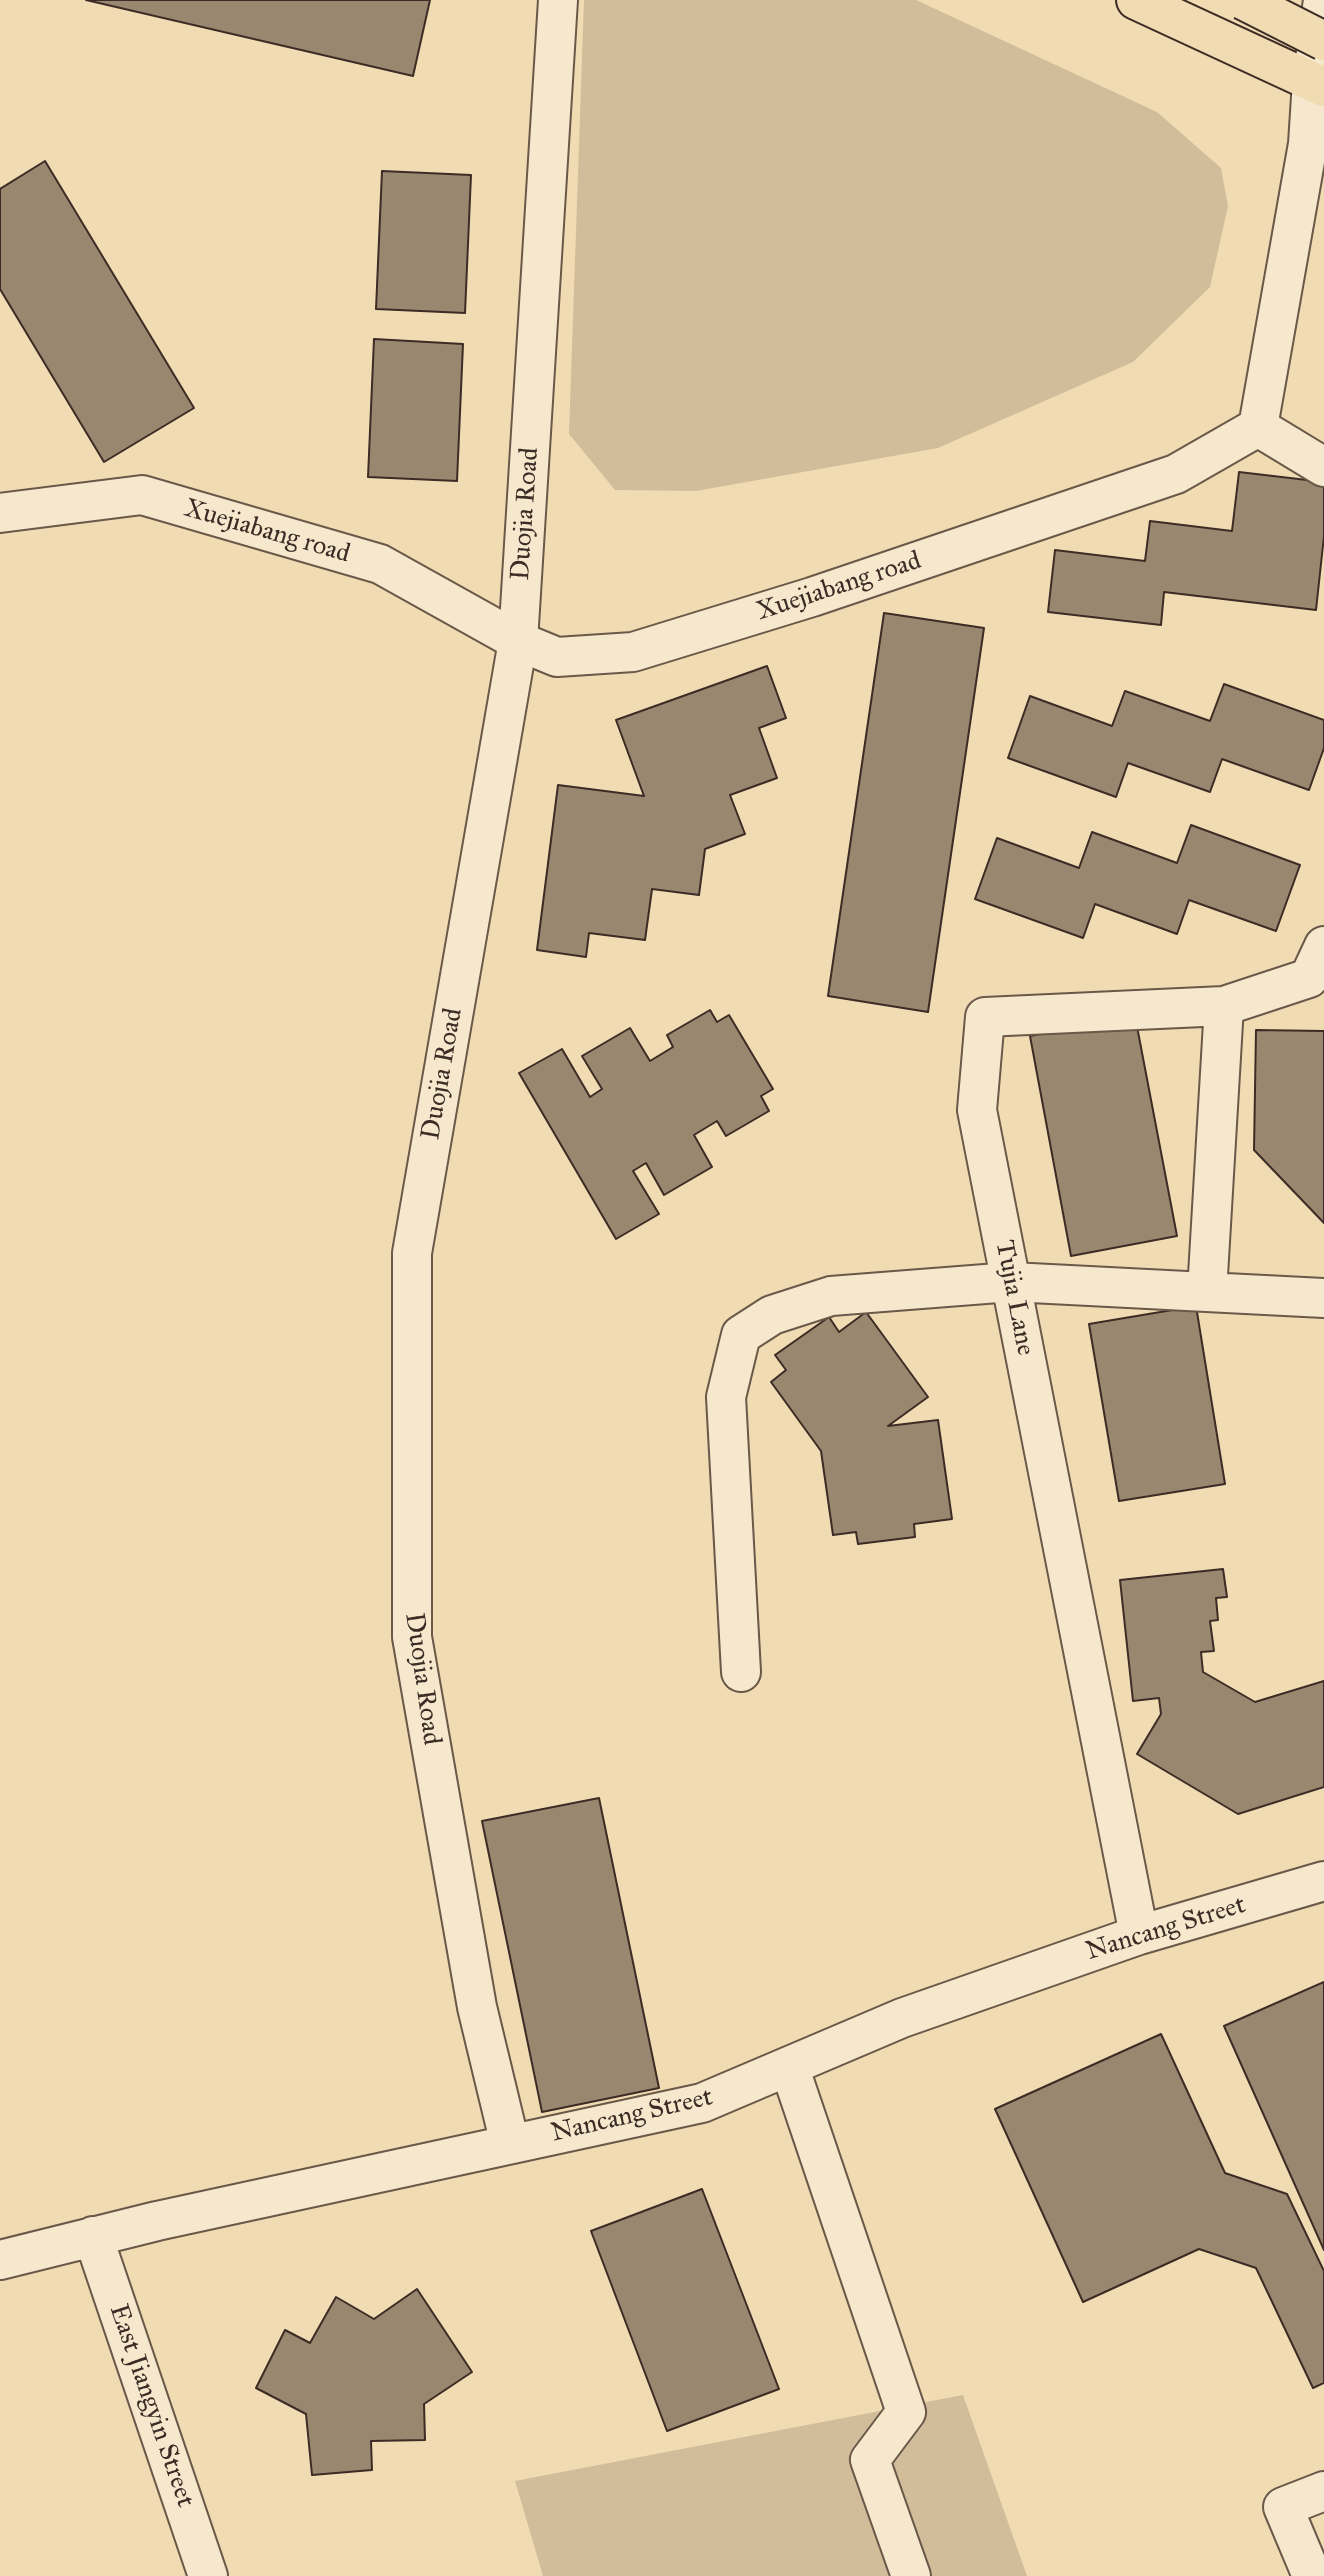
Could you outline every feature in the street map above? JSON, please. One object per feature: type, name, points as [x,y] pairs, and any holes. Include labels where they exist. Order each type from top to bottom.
[{"type":"main road","points":[[1136,0],[1318,84]]},
{"type":"main road","points":[[1243,0],[1324,41]]},
{"type":"street","name":"Duojia Road","points":[[510,2144],[477,2007],[412,1637],[412,1253],[518,641],[558,0]]},
{"type":"street","points":[[1323,0],[1318,84],[1258,427],[1324,467]]},
{"type":"street","name":"Xuejiabang road","points":[[0,513],[142,495],[380,564],[518,641],[557,657],[633,652],[812,597],[1176,474],[1258,427]]},
{"type":"street","name":"Tujia Lane","points":[[1139,1935],[977,1110],[985,1017],[1224,1006],[1309,978],[1324,946]]},
{"type":"street","points":[[1207,1292],[1224,1006]]},
{"type":"street","points":[[741,1672],[726,1397],[741,1335],[772,1315],[831,1297],[1011,1282],[1324,1297]]},
{"type":"street","name":"Nancang Street","points":[[0,2260],[93,2236],[702,2103],[902,2018],[1139,1935],[1324,1881]]},
{"type":"street","points":[[789,2066],[906,2412],[870,2460],[911,2576]]},
{"type":"street","name":"East Jiangyin Street","points":[[93,2236],[208,2576]]},
{"type":"street","points":[[1312,2576],[1283,2507],[1324,2491]]},
{"type":"shaded area","points":[[584,0],[916,0],[1157,112],[1221,168],[1228,206],[1210,287],[1133,362],[938,448],[696,491],[615,490],[569,434]]},
{"type":"shaded area","points":[[963,2395],[1027,2576],[543,2576],[515,2481]]},
{"type":"building","points":[[86,0],[430,0],[413,76]]},
{"type":"building","points":[[45,161],[194,408],[104,462],[0,289],[0,189]]},
{"type":"building","points":[[382,171],[471,175],[465,313],[376,309]]},
{"type":"building","points":[[374,339],[463,344],[457,481],[368,477]]},
{"type":"building","points":[[1239,472],[1324,482],[1324,536],[1316,610],[1164,592],[1161,625],[1048,612],[1055,550],[1145,561],[1150,521],[1232,531]]},
{"type":"building","points":[[884,613],[984,628],[928,1012],[828,996]]},
{"type":"building","points":[[767,666],[786,718],[759,728],[777,778],[730,795],[745,834],[705,849],[699,895],[652,889],[645,940],[589,933],[586,957],[537,950],[558,785],[644,796],[616,720]]},
{"type":"building","points":[[1224,684],[1324,720],[1324,748],[1309,790],[1222,759],[1210,792],[1128,763],[1116,797],[1008,758],[1030,696],[1112,726],[1125,691],[1210,721]]},
{"type":"building","points":[[1191,825],[1300,865],[1276,931],[1189,900],[1177,934],[1095,904],[1083,938],[975,899],[997,838],[1079,868],[1092,832],[1177,863]]},
{"type":"building","points":[[710,1010],[717,1022],[729,1015],[773,1089],[761,1096],[769,1111],[726,1136],[717,1121],[694,1135],[712,1167],[664,1195],[646,1163],[633,1171],[659,1214],[616,1239],[519,1073],[562,1049],[590,1097],[602,1089],[582,1056],[630,1028],[650,1061],[673,1047],[667,1035]]},
{"type":"building","points":[[1135,1016],[1177,1236],[1071,1256],[1030,1036]]},
{"type":"building","points":[[1256,1030],[1324,1031],[1324,1223],[1254,1150]]},
{"type":"building","points":[[1196,1306],[1225,1484],[1119,1501],[1089,1324]]},
{"type":"building","points":[[866,1312],[928,1397],[888,1426],[938,1420],[952,1519],[914,1524],[915,1537],[858,1544],[856,1532],[833,1535],[821,1451],[771,1382],[786,1370],[775,1355],[829,1317],[839,1332]]},
{"type":"building","points":[[1223,1569],[1227,1597],[1216,1598],[1218,1620],[1210,1621],[1214,1651],[1201,1652],[1203,1672],[1255,1702],[1324,1681],[1324,1787],[1238,1814],[1137,1754],[1161,1714],[1159,1698],[1133,1701],[1120,1580]]},
{"type":"building","points":[[599,1798],[659,2088],[542,2112],[482,1821]]},
{"type":"building","points":[[1324,1982],[1324,2250],[1224,2026]]},
{"type":"building","points":[[1161,2034],[1225,2173],[1287,2194],[1324,2271],[1324,2383],[1313,2388],[1256,2268],[1199,2249],[1083,2302],[995,2109]]},
{"type":"building","points":[[702,2189],[779,2389],[667,2431],[591,2231]]},
{"type":"building","points":[[417,2289],[472,2372],[424,2404],[425,2440],[371,2441],[372,2470],[312,2475],[306,2414],[256,2388],[285,2330],[310,2343],[336,2297],[374,2319]]}]
